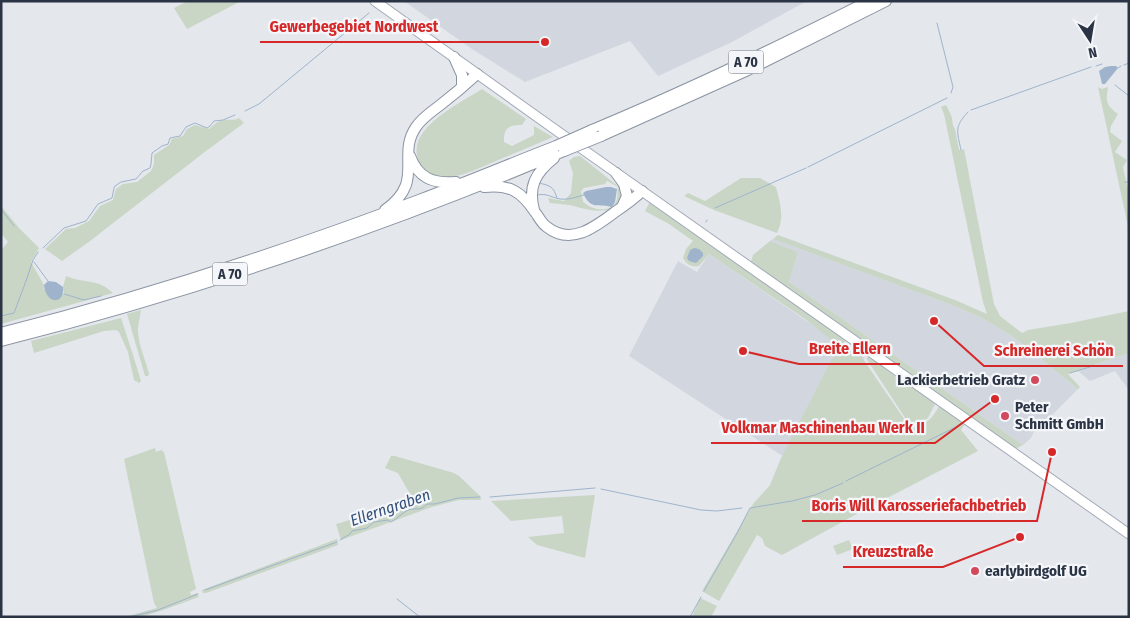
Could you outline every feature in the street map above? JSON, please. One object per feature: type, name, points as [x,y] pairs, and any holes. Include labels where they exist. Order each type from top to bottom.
[{"type":"highway","name":"A 70","points":[[596,133],[869,1]]},
{"type":"highway","name":"A 70","points":[[1,341],[109,307],[274,260],[464,192],[596,133],[748,70],[886,1]]},
{"type":"highway","points":[[454,57],[462,75],[462,87]]},
{"type":"highway","points":[[376,216],[401,196],[408,180],[412,135],[420,122],[477,74]]},
{"type":"highway","points":[[534,211],[531,193],[534,181],[560,149]]},
{"type":"highway","name":"A 70","points":[[130,301],[376,216],[469,180],[560,149]]},
{"type":"highway","points":[[409,152],[416,169],[430,180],[445,183],[469,180]]},
{"type":"highway","points":[[616,173],[624,184],[627,196],[621,208]]},
{"type":"highway","points":[[464,192],[496,186],[506,187],[519,193],[548,228],[571,235],[588,231],[642,191]]},
{"type":"highway","name":"A 70","points":[[1,333],[109,307]]},
{"type":"main road","points":[[375,1],[1129,534]]},
{"type":"shaded area","points":[[404,1],[807,1],[732,42],[658,76],[630,41],[525,82],[472,49]]},
{"type":"shaded area","points":[[773,239],[952,305],[982,318],[1009,334],[1078,389],[1054,413],[1037,424],[1031,438],[1023,445],[789,282],[798,252],[770,241]]},
{"type":"shaded area","points":[[709,254],[805,320],[865,358],[793,457],[781,455],[629,356],[678,261],[697,272]]},
{"type":"shaded area","points":[[1129,353],[1129,390],[1115,371],[1090,381],[1078,371]]},
{"type":"green space","points":[[188,1],[241,1],[187,29],[174,8]]},
{"type":"green space","points":[[1098,87],[1102,89],[1108,87],[1107,102],[1118,114],[1111,126],[1110,132],[1122,141],[1115,152],[1127,160],[1123,167],[1129,195],[1129,231]]},
{"type":"green space","points":[[482,89],[526,119],[522,125],[514,125],[508,128],[504,142],[512,146],[534,135],[534,126],[553,137],[459,175],[442,177],[427,172],[422,167],[417,154],[418,142],[424,131],[434,120]]},
{"type":"green space","points":[[946,105],[952,118],[959,150],[964,149],[994,304],[1000,316],[1022,333],[1028,330],[1129,311],[1129,353],[1068,374],[1080,387],[1078,389],[1009,334],[982,318],[952,305],[773,239],[778,235],[955,300],[987,314],[941,107]]},
{"type":"green space","points":[[239,118],[244,123],[62,261],[45,249],[66,229],[75,228],[89,221],[100,206],[113,200],[116,189],[123,184],[137,182],[151,171],[154,164],[154,155],[169,145],[172,139],[183,136],[187,129],[195,125],[209,129],[221,121]]},
{"type":"green space","points":[[580,156],[619,187],[623,194],[614,207],[600,211],[550,203],[548,198],[564,201],[571,193],[573,173],[569,161],[574,157]],"holes":[[[607,181],[618,187],[616,202],[611,207],[597,209],[583,202],[581,191],[584,188],[605,184]]]},
{"type":"green space","points":[[741,178],[760,178],[776,187],[781,216],[777,233],[714,210],[684,196],[688,193],[705,201]]},
{"type":"green space","points":[[652,198],[848,336],[845,342],[838,348],[805,319],[709,254],[699,266],[688,264],[683,258],[686,249],[693,241],[669,224],[645,211]]},
{"type":"green space","points":[[1,206],[39,248],[31,262],[44,285],[44,289],[64,294],[63,287],[66,276],[97,283],[113,293],[1,324],[1,250],[8,242],[1,233]]},
{"type":"green space","points":[[770,241],[798,252],[789,282],[1023,445],[1017,448],[1012,447],[751,262],[753,255]]},
{"type":"green space","points":[[141,310],[138,336],[148,376],[145,376],[127,314]]},
{"type":"green space","points":[[121,318],[141,381],[139,383],[134,380],[128,352],[119,332],[116,330],[104,331],[34,353],[31,341]]},
{"type":"green space","points":[[848,346],[863,359],[911,429],[928,421],[939,406],[965,424],[961,430],[978,451],[782,555],[765,546],[762,538],[757,535],[719,601],[702,591],[753,504],[770,485],[781,458],[832,359]]},
{"type":"green space","points":[[869,357],[935,404],[928,418],[911,427],[866,358]]},
{"type":"green space","points":[[155,448],[156,452],[161,450],[164,452],[196,589],[190,592],[191,595],[197,593],[199,597],[141,617],[124,617],[157,608],[154,603],[124,459]]},
{"type":"green space","points":[[391,456],[454,473],[481,499],[459,500],[432,507],[341,540],[336,524],[414,501],[398,473],[385,468]]},
{"type":"green space","points":[[595,495],[585,558],[537,545],[528,537],[564,533],[562,516],[511,521],[491,501]]},
{"type":"green space","points":[[337,539],[338,545],[203,593],[202,590]]},
{"type":"green space","points":[[849,540],[853,549],[837,555],[833,546]]},
{"type":"green space","points":[[700,598],[717,606],[711,617],[692,617]]},
{"type":"water","points":[[1111,66],[1118,68],[1105,84],[1102,84],[1099,71]]},
{"type":"water","points":[[606,187],[617,189],[615,202],[612,207],[592,204],[583,193],[586,191]]},
{"type":"water","points":[[694,248],[699,249],[703,253],[703,256],[696,263],[689,261],[687,258],[690,250]]},
{"type":"water","points":[[48,281],[56,282],[63,287],[63,293],[58,300],[51,299],[45,292],[44,285]]},
{"type":"waterway","points":[[245,111],[259,104],[369,13]]},
{"type":"waterway","points":[[937,23],[953,87],[951,93]]},
{"type":"waterway","points":[[1124,65],[1129,63]]},
{"type":"waterway","points":[[1096,66],[1102,64]]},
{"type":"waterway","points":[[971,110],[1091,67]]},
{"type":"waterway","points":[[1115,85],[1129,96]]},
{"type":"waterway","points":[[808,167],[947,98]]},
{"type":"waterway","points":[[961,150],[958,130],[960,122],[968,112]]},
{"type":"waterway","points":[[43,248],[64,228],[86,221],[98,204],[112,198],[115,186],[121,182],[136,179],[143,171],[150,168],[152,153],[168,144],[170,138],[180,136],[186,127],[195,123],[207,128],[214,121],[223,120],[235,115]]},
{"type":"waterway","points":[[715,208],[806,168]]},
{"type":"waterway","points":[[539,183],[551,187],[557,198]]},
{"type":"waterway","points":[[537,195],[563,199],[584,195]]},
{"type":"waterway","points":[[1,209],[14,226]]},
{"type":"waterway","points":[[1,316],[14,313],[33,260],[38,252]]},
{"type":"waterway","points":[[34,262],[48,281]]},
{"type":"waterway","points":[[64,294],[84,300],[101,296]]},
{"type":"waterway","name":"Ellerngraben","points":[[1070,373],[1093,366]]},
{"type":"waterway","name":"Ellerngraben","points":[[846,481],[962,424]]},
{"type":"waterway","name":"Ellerngraben","points":[[704,591],[750,508],[815,495],[843,483]]},
{"type":"waterway","name":"Ellerngraben","points":[[490,497],[595,488]]},
{"type":"waterway","name":"Ellerngraben","points":[[601,489],[701,510],[717,511],[742,508]]},
{"type":"waterway","name":"Ellerngraben","points":[[340,540],[352,531],[367,528],[374,522],[388,520],[391,522],[408,510],[420,509],[427,504],[435,504],[458,498],[480,497]]},
{"type":"waterway","name":"Ellerngraben","points":[[205,590],[337,542]]},
{"type":"waterway","name":"Ellerngraben","points":[[130,617],[158,610],[198,594]]},
{"type":"waterway","points":[[690,617],[701,597]]},
{"type":"waterway","points":[[397,599],[420,617]]},
{"type":"place","name":"Gewerbegebiet Nordwest","points":[[545,42]]},
{"type":"place","name":"Schreinerei Schön","points":[[934,321]]},
{"type":"place","name":"Breite Ellern","points":[[743,351]]},
{"type":"place","name":"Lackierbetrieb Gratz","points":[[1035,380]]},
{"type":"place","name":"Volkmar Maschinenbau Werk II","points":[[995,399]]},
{"type":"place","name":"Peter Schmitt GmbH","points":[[1005,416]]},
{"type":"place","name":"Boris Will Karosseriefachbetrieb","points":[[1052,452]]},
{"type":"place","name":"Kreuzstraße","points":[[1020,537]]},
{"type":"place","name":"earlybirdgolf UG","points":[[975,571]]}]
